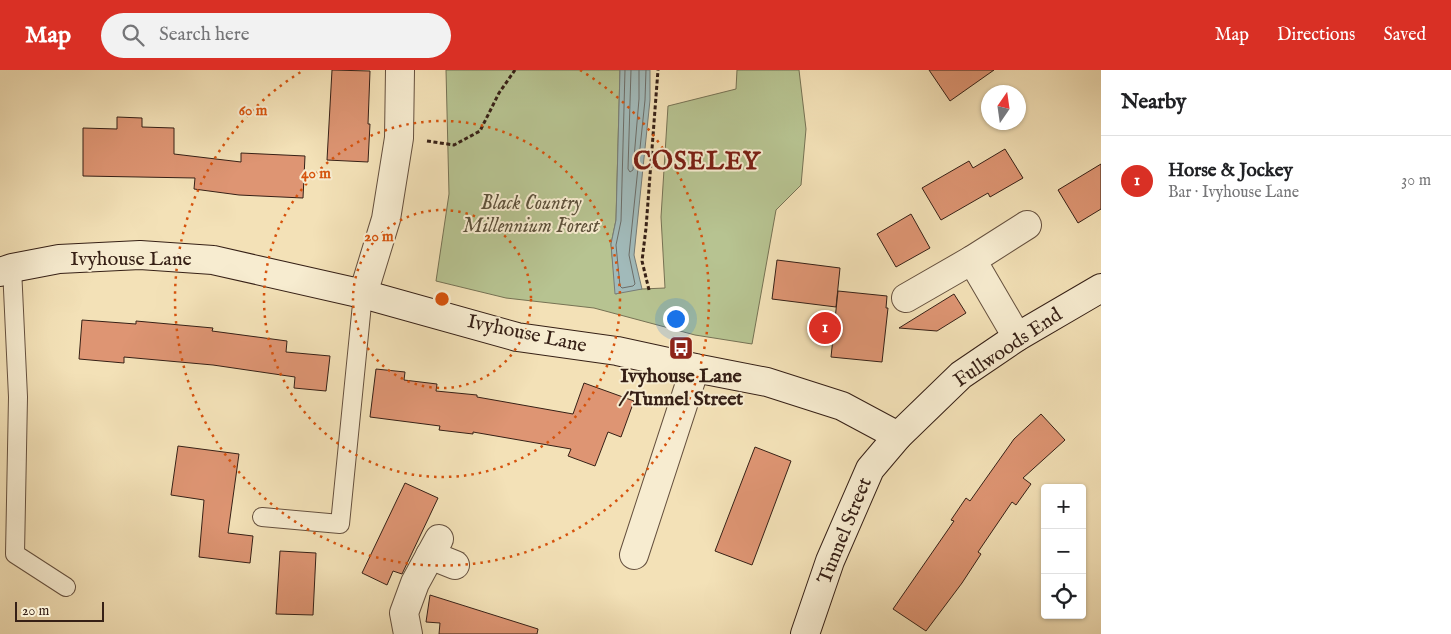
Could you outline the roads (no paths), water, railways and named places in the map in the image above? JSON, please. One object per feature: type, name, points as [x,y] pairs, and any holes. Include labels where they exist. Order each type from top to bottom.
[{"type":"street","points":[[364,294],[386,219],[400,138],[400,70]]},
{"type":"street","points":[[906,298],[972,260],[1027,225]]},
{"type":"street","name":"Ivyhouse Lane","points":[[6,270],[59,259],[140,255],[213,260],[364,294],[517,336],[617,351],[768,382],[842,406],[898,436]]},
{"type":"street","points":[[972,260],[1017,337]]},
{"type":"street","name":"Fullwoods End","points":[[898,436],[961,375],[1017,337],[1101,288]]},
{"type":"street","points":[[634,555],[695,368]]},
{"type":"street","name":"Tunnel Street","points":[[805,634],[830,562],[870,469],[898,436]]},
{"type":"street","points":[[408,634],[404,612],[415,583],[434,547],[455,565]]},
{"type":"lane","points":[[6,270],[18,397],[15,554],[66,588]]},
{"type":"lane","points":[[262,517],[340,524],[364,294]]},
{"type":"water","points":[[620,70],[650,70],[650,100],[634,255],[642,289],[615,294],[611,244],[616,220]]},
{"type":"place","name":"Horse & Jockey","points":[[825,328]]},
{"type":"place","name":"Ivyhouse Lane / Tunnel Street","points":[[681,348]]},
{"type":"district","name":"COSELEY","points":[[697,162]]},
{"type":"park label","name":"Black Country Millennium Forest","points":[[531,214]]}]
